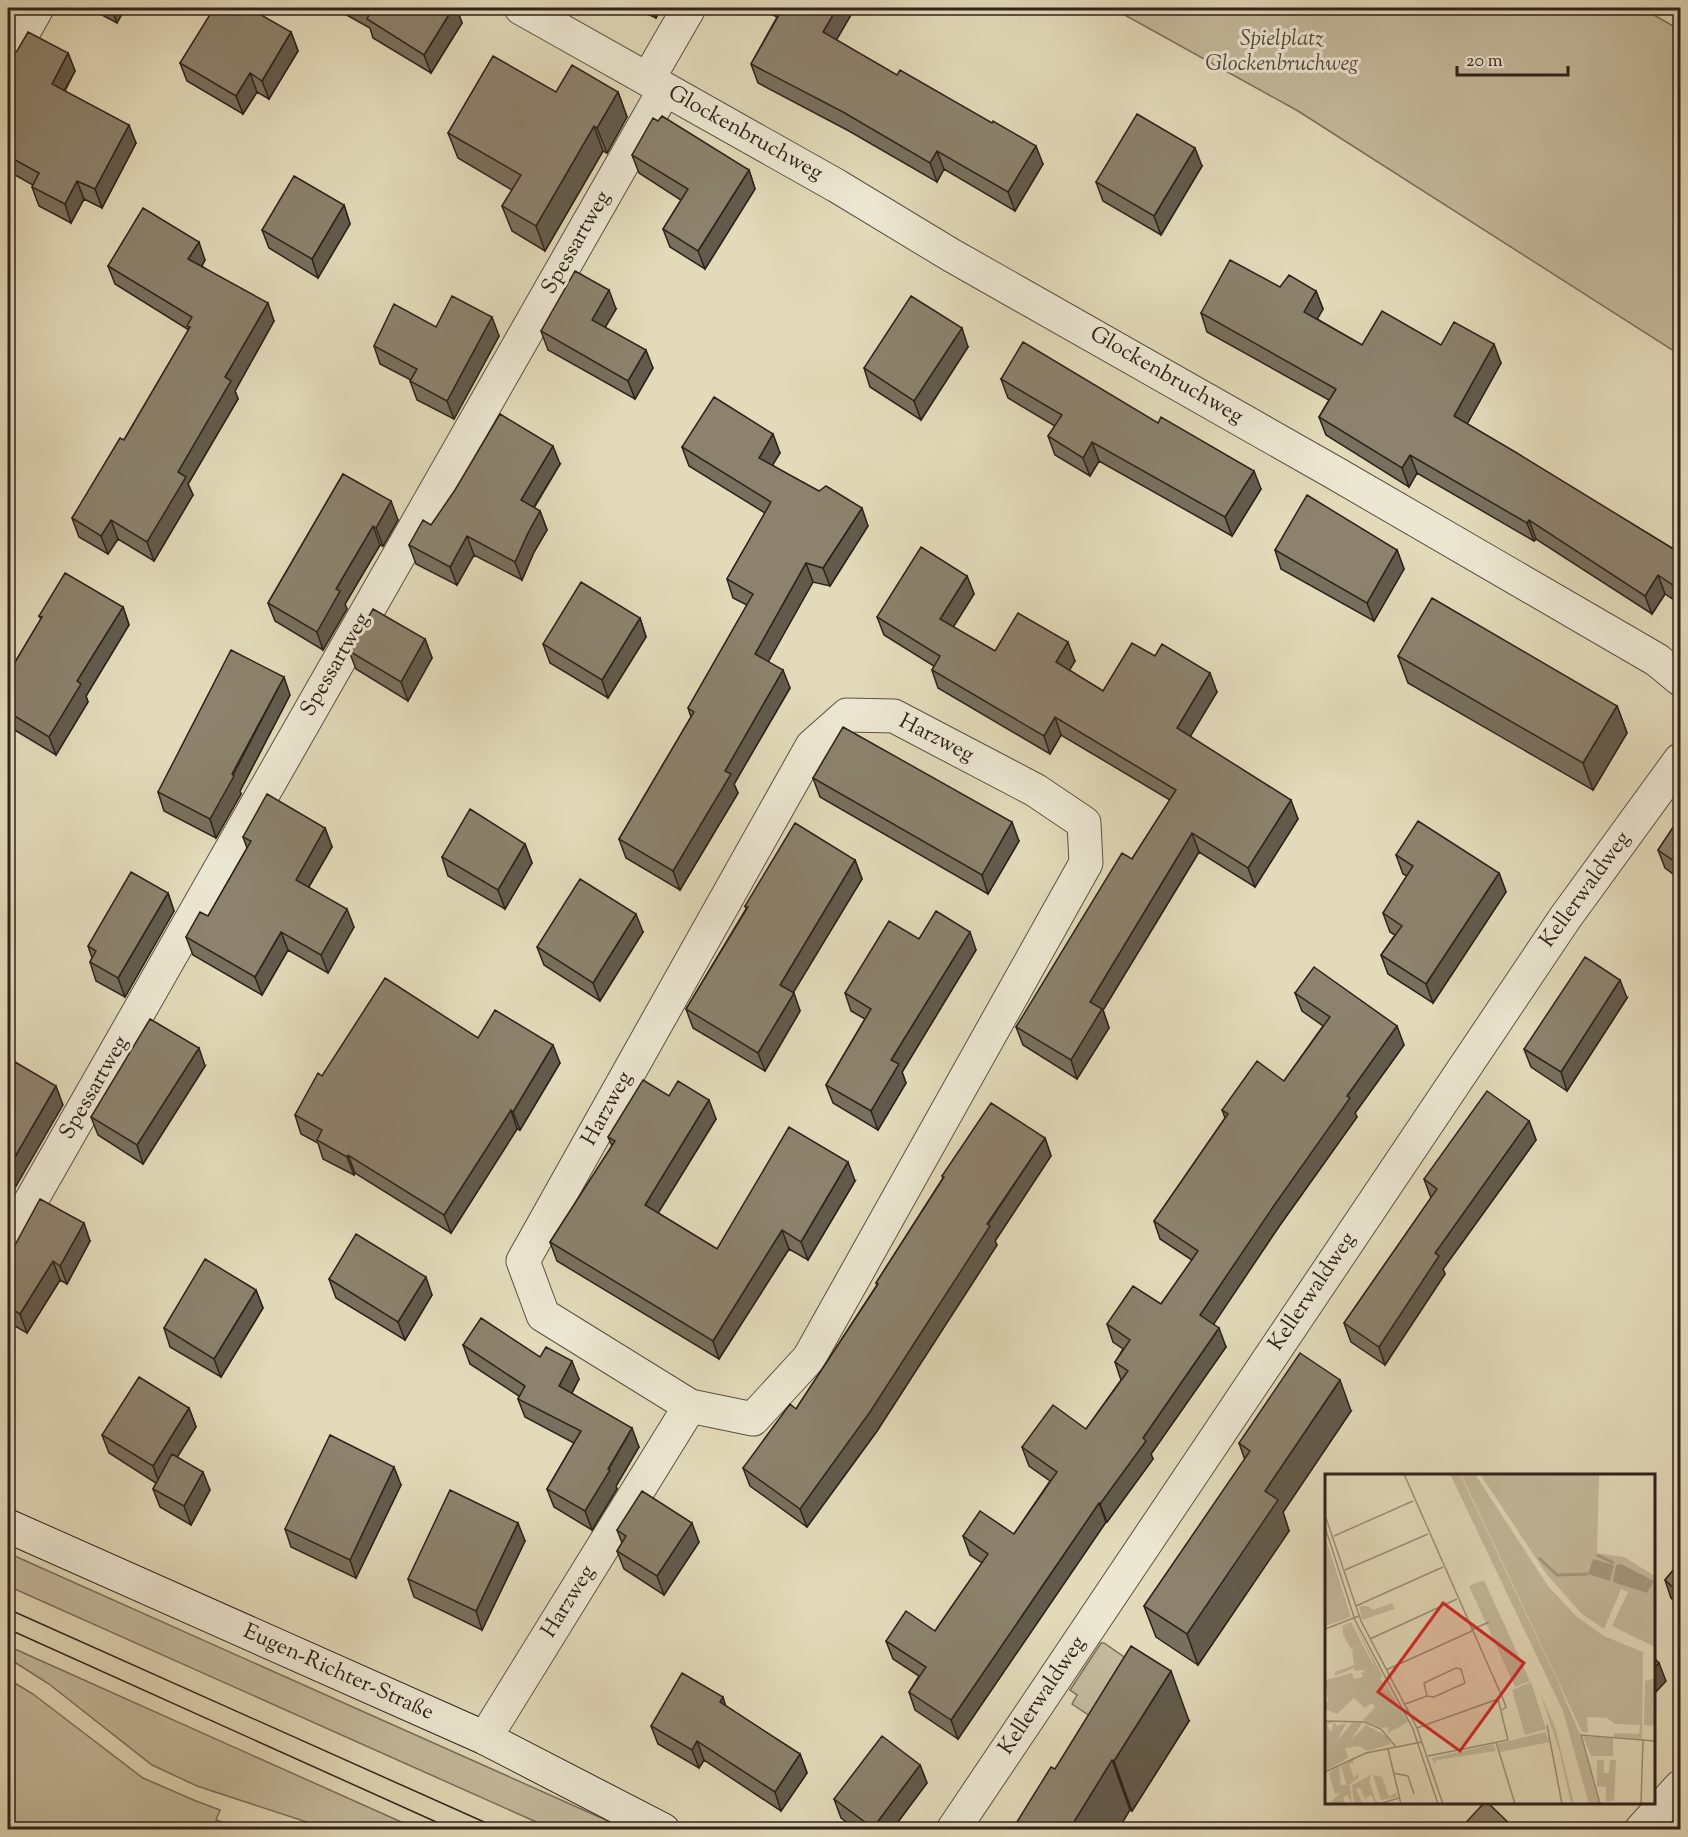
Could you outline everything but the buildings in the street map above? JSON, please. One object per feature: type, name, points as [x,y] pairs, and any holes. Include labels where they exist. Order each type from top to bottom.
[{"type":"street","points":[[8,60],[37,8]]},
{"type":"street","name":"Glockenbruchweg","points":[[520,8],[837,186],[951,255],[1325,467],[1657,660],[1680,679]]},
{"type":"street","name":"Glockenbruchweg","points":[[656,84],[689,8]]},
{"type":"street","name":"Spessartweg","points":[[8,1242],[656,84]]},
{"type":"street","name":"Harzweg","points":[[847,715],[894,716],[1035,790],[1084,823],[1086,863],[809,1358],[753,1419],[690,1406],[543,1314],[523,1261],[812,746],[847,715]]},
{"type":"street","name":"Kellerwaldweg","points":[[953,1830],[1565,918],[1680,760]]},
{"type":"street","name":"Harzweg","points":[[485,1738],[690,1406]]},
{"type":"street","name":"Eugen-Richter-Straße","points":[[8,1526],[485,1738],[663,1830]]},
{"type":"street","points":[[1641,1830],[1680,1787]]},
{"type":"green space","name":"Spielplatz Glockenbruchweg","points":[[1112,8],[1642,8],[1680,30],[1680,355],[1298,111]]},
{"type":"green space","points":[[8,1553],[626,1829],[552,1829],[8,1586]]},
{"type":"green space","points":[[1101,1643],[1127,1659],[1090,1716],[1072,1704],[1077,1695],[1070,1690]]},
{"type":"green space","points":[[8,1646],[417,1829],[328,1829],[197,1786],[152,1765],[49,1684],[8,1658]]},
{"type":"green space","points":[[8,1679],[33,1694],[143,1778],[220,1810],[216,1820],[244,1829],[8,1829]]},
{"type":"tram line","points":[[8,1609],[502,1830]]},
{"type":"tram line","points":[[8,1629],[454,1830]]}]
